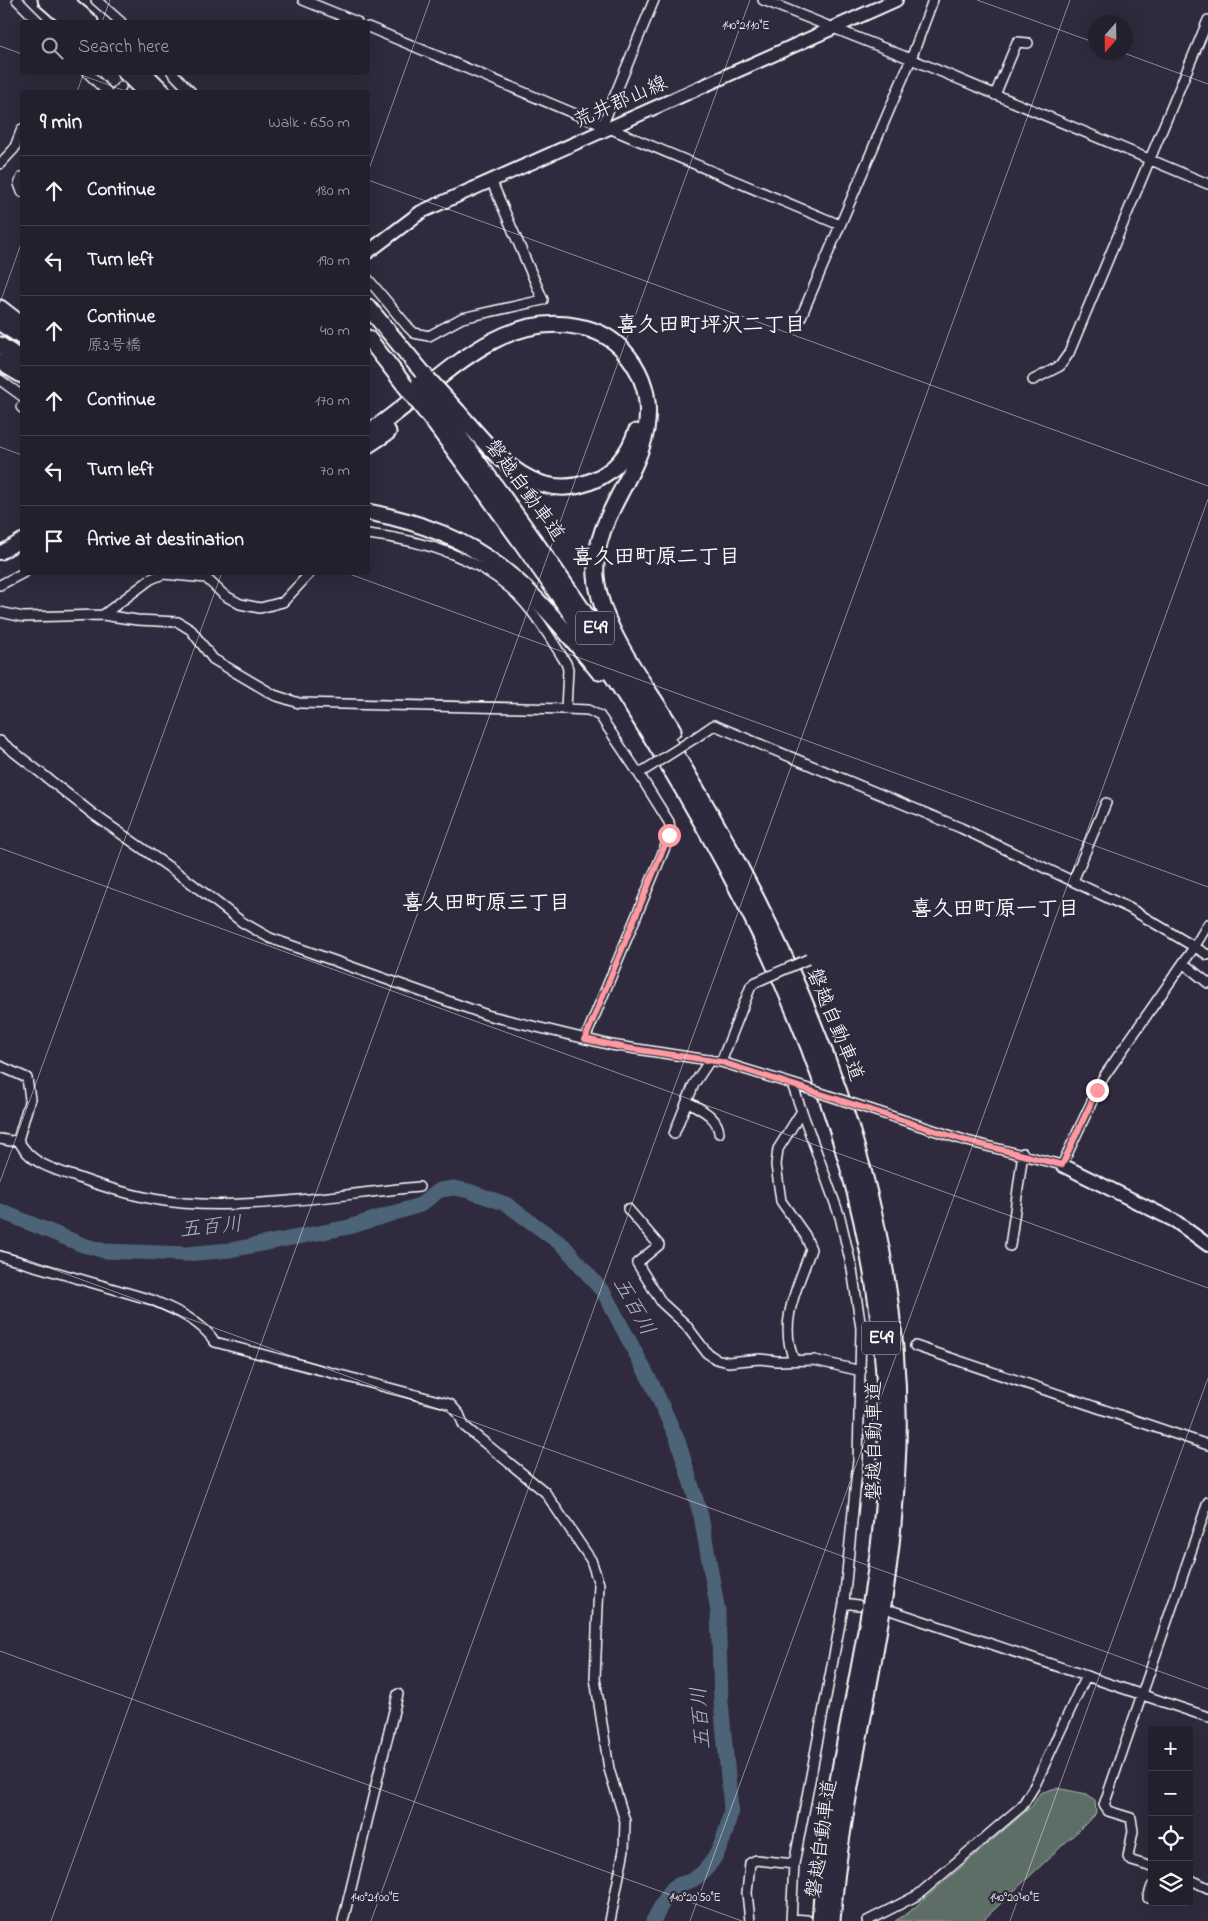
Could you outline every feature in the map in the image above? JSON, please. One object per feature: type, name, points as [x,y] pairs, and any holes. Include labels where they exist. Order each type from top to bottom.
[{"type":"highway","points":[[46,0],[69,20]]},
{"type":"highway","points":[[64,0],[88,20]]},
{"type":"highway","points":[[146,75],[161,90]]},
{"type":"highway","points":[[120,81],[136,90]]},
{"type":"highway","points":[[120,81],[141,90]]},
{"type":"highway","points":[[0,308],[20,324]]},
{"type":"highway","points":[[370,310],[419,385],[448,420],[488,447],[517,472],[541,483],[566,487],[599,478],[618,463],[632,443],[639,412],[637,392],[633,381],[615,355],[605,347],[582,337],[546,335],[523,340],[490,355],[370,444]]},
{"type":"highway","points":[[0,312],[20,325]]},
{"type":"highway","points":[[0,323],[20,336]]},
{"type":"highway","name":"磐越自動車道","points":[[370,323],[448,420],[584,610],[662,732],[726,845],[780,948],[810,1015],[847,1113],[879,1235],[888,1289],[895,1354],[898,1442],[892,1543],[877,1642],[843,1824],[832,1921]]},
{"type":"highway","points":[[372,430],[485,345],[528,328],[557,324],[585,328],[610,339],[629,356],[642,379],[646,391],[647,419],[641,447],[610,510],[600,536],[596,564],[598,590],[608,620],[616,636],[695,768],[726,845]]},
{"type":"highway","name":"磐越自動車道","points":[[370,340],[419,385]]},
{"type":"highway","points":[[0,345],[20,360]]},
{"type":"highway","points":[[0,351],[20,360]]},
{"type":"highway","points":[[0,362],[20,374]]},
{"type":"highway","name":"磐越自動車道","points":[[448,420],[511,526],[589,641],[681,790],[751,918],[798,1018],[814,1060],[854,1184],[876,1290],[885,1398],[886,1442],[883,1502],[872,1596],[832,1813],[820,1921]]},
{"type":"highway","points":[[370,513],[395,518],[439,532],[497,563],[529,590],[548,609],[599,672],[681,790]]},
{"type":"main road","name":"荒井郡山線","points":[[370,250],[421,212],[606,126],[896,0]]},
{"type":"main road","points":[[0,553],[20,541]]},
{"type":"main road","points":[[1062,1165],[1167,1216],[1208,1245]]},
{"type":"street","points":[[17,0],[37,20]]},
{"type":"street","points":[[96,0],[119,20]]},
{"type":"street","points":[[303,0],[352,20]]},
{"type":"street","points":[[606,126],[654,0]]},
{"type":"street","points":[[763,0],[911,59],[1208,184]]},
{"type":"street","points":[[801,317],[911,59],[933,0]]},
{"type":"street","points":[[1033,380],[1060,366],[1069,353],[1208,20]]},
{"type":"street","points":[[370,28],[840,225]]},
{"type":"street","points":[[995,94],[1017,42],[1028,43]]},
{"type":"street","points":[[90,75],[105,90]]},
{"type":"street","points":[[175,75],[189,90]]},
{"type":"street","points":[[0,164],[11,154],[20,134]]},
{"type":"street","points":[[370,281],[414,333],[429,336],[462,318],[544,300],[491,180]]},
{"type":"street","points":[[0,380],[20,395]]},
{"type":"street","points":[[370,534],[406,539],[428,545],[477,567],[512,590],[541,624],[566,663],[568,669],[566,709]]},
{"type":"street","points":[[0,585],[20,575]]},
{"type":"street","points":[[103,615],[151,579],[161,575]]},
{"type":"street","points":[[174,575],[206,578],[224,595],[240,604],[260,608],[283,602],[308,575]]},
{"type":"street","points":[[0,612],[23,617],[103,615],[138,620],[178,622],[191,630],[213,659],[274,695],[299,703],[566,709],[588,710],[600,716],[641,772],[669,822],[671,833],[585,1039]]},
{"type":"street","points":[[641,772],[714,725],[961,828],[1129,908],[1208,955]]},
{"type":"street","points":[[0,741],[92,814],[258,933],[487,1015],[626,1048],[721,1062],[967,1141],[1023,1153],[1062,1165],[1103,1078],[1183,964],[1208,924]]},
{"type":"street","points":[[1073,881],[1106,803]]},
{"type":"street","points":[[721,1062],[751,986],[756,982],[811,958]]},
{"type":"street","points":[[1183,964],[1208,983]]},
{"type":"street","points":[[674,1134],[694,1084],[710,1060]]},
{"type":"street","points":[[0,1066],[27,1078],[28,1081],[30,1099],[18,1140],[29,1157],[48,1167],[100,1186],[155,1200],[198,1203],[239,1203],[419,1187]]},
{"type":"street","points":[[792,1084],[840,1217],[852,1269],[861,1328],[858,1468],[844,1603],[794,1864],[791,1920],[807,1920]]},
{"type":"street","points":[[687,1101],[711,1116],[718,1127],[718,1133]]},
{"type":"street","points":[[794,1360],[789,1346],[787,1322],[811,1249],[805,1235],[781,1201],[776,1165],[778,1150],[802,1111]]},
{"type":"street","points":[[0,1139],[18,1140]]},
{"type":"street","points":[[1010,1246],[1023,1153]]},
{"type":"street","points":[[628,1209],[659,1245],[637,1263],[662,1303],[684,1324],[707,1353],[716,1359],[728,1362],[760,1359],[822,1361],[861,1371]]},
{"type":"street","points":[[0,1256],[152,1300],[170,1308],[202,1328],[215,1342],[450,1404],[459,1414],[464,1426],[545,1492],[591,1560],[599,1584],[595,1678],[609,1769],[625,1821],[624,1850],[610,1921]]},
{"type":"street","points":[[916,1346],[1208,1446]]},
{"type":"street","points":[[1148,1866],[1129,1860],[1133,1831],[1131,1818],[1108,1811],[1104,1805],[1208,1502]]},
{"type":"street","points":[[844,1603],[858,1605]]},
{"type":"street","points":[[893,1611],[1208,1718]]},
{"type":"street","points":[[867,1921],[918,1895],[1022,1806],[1035,1786],[1086,1676]]},
{"type":"street","points":[[343,1921],[398,1694]]},
{"type":"street","points":[[750,1921],[748,1893],[750,1864],[756,1860],[794,1864]]},
{"type":"street","points":[[1193,1881],[1208,1888]]},
{"type":"green space","points":[[1056,1788],[1087,1794],[1095,1800],[1096,1814],[982,1921],[895,1921],[908,1913],[1032,1806],[1040,1793]]},
{"type":"waterway","name":"五百川","points":[[0,1211],[83,1245],[105,1251],[186,1254],[230,1250],[349,1227],[420,1205],[440,1190],[454,1188],[469,1191],[506,1204],[564,1246],[604,1293],[653,1386],[678,1441],[701,1516],[718,1611],[721,1702],[731,1809],[724,1838],[709,1866],[694,1879],[673,1888],[653,1921]]},
{"type":"district","name":"喜久田町坪沢二丁目","points":[[711,326]]},
{"type":"district","name":"喜久田町原二丁目","points":[[656,558]]},
{"type":"district","name":"喜久田町原三丁目","points":[[486,904]]},
{"type":"district","name":"喜久田町原一丁目","points":[[995,910]]},
{"type":"route","points":[[669,835],[585,1039],[626,1048],[721,1062],[967,1141],[1023,1153],[1062,1165],[1097,1090]]}]
